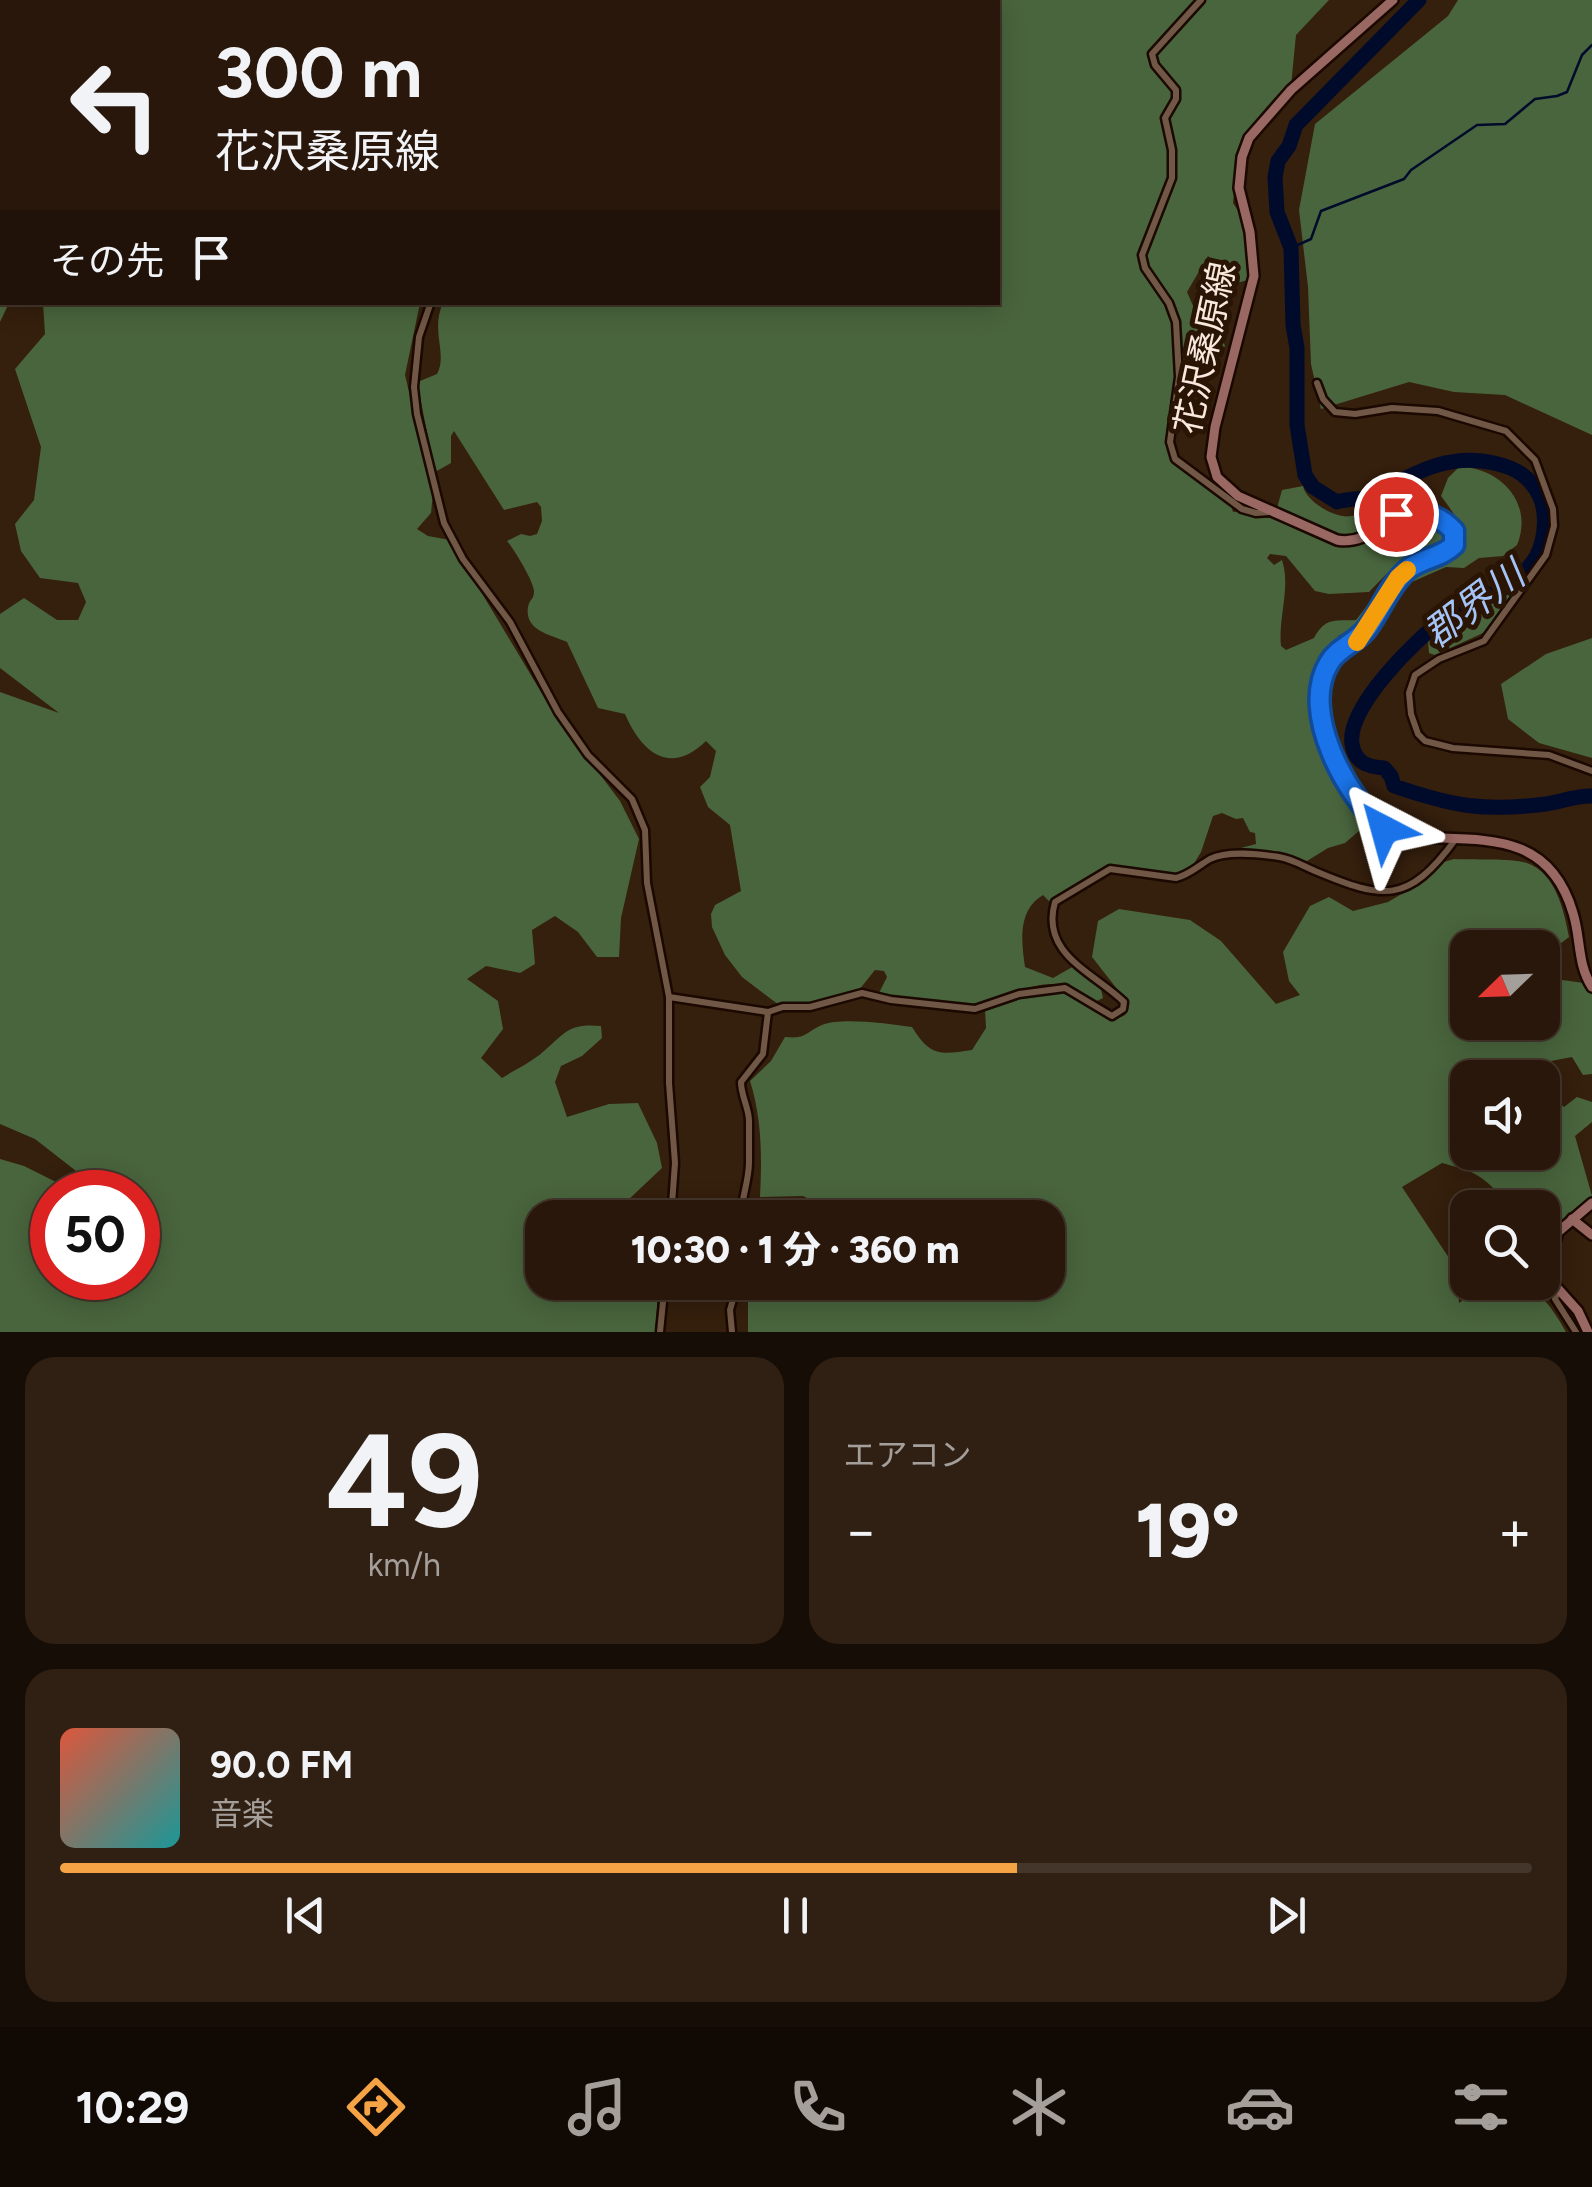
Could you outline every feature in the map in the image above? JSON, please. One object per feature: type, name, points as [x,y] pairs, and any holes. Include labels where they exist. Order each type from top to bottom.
[{"type":"main road","name":"花沢桑原線","points":[[1393,0],[1264,119],[1242,157],[1238,188],[1250,232],[1254,276],[1215,427],[1211,458],[1224,486],[1270,512],[1348,542],[1364,538],[1396,514],[1407,511],[1435,516],[1454,531],[1454,545],[1412,566],[1398,578],[1358,641],[1332,658],[1322,684],[1323,730],[1334,759],[1373,819],[1399,836],[1504,843],[1532,851],[1546,862],[1568,896],[1581,965],[1592,988]]},
{"type":"main road","points":[[1560,1230],[1592,1203]]},
{"type":"main road","points":[[1572,1219],[1592,1234]]},
{"type":"main road","points":[[1560,1292],[1578,1311],[1588,1332]]},
{"type":"street","points":[[1202,0],[1152,54],[1155,66],[1176,90],[1176,99],[1165,118],[1173,163],[1167,193],[1142,256],[1176,322],[1179,377],[1170,442],[1175,459],[1242,509],[1256,514],[1270,512]]},
{"type":"street","points":[[430,305],[418,337],[414,387],[444,523],[463,559],[510,622],[558,712],[588,755],[632,799],[645,830],[647,883],[669,997],[669,1083],[675,1163],[672,1200]]},
{"type":"street","points":[[1317,384],[1335,412],[1438,410],[1506,430],[1535,460],[1553,510],[1554,526],[1546,555],[1484,641],[1440,659],[1415,675],[1409,693],[1412,714],[1418,734],[1426,741],[1454,748],[1549,756],[1592,771]]},
{"type":"street","points":[[669,997],[768,1012],[810,1007],[862,993],[892,1000],[976,1008],[1019,994],[1064,988],[1112,1016],[1124,1009],[1124,1002],[1057,945],[1053,908],[1060,898],[1110,869],[1176,878],[1226,854],[1280,857],[1359,889],[1393,892],[1428,873],[1455,840]]},
{"type":"street","points":[[741,1200],[748,1182],[749,1158],[749,1118],[742,1099],[742,1082],[763,1054],[768,1012]]},
{"type":"street","points":[[660,1332],[663,1300]]},
{"type":"street","points":[[732,1332],[733,1300]]},
{"type":"street","points":[[1556,1300],[1576,1332]]},
{"type":"green space","points":[[1000,0],[1199,0],[1150,56],[1175,95],[1164,114],[1170,177],[1140,254],[1173,328],[1177,360],[1169,443],[1175,463],[1231,505],[1233,512],[1275,519],[1328,542],[1358,544],[1394,521],[1420,517],[1439,521],[1448,536],[1442,550],[1399,561],[1369,592],[1315,591],[1286,556],[1270,554],[1267,558],[1274,565],[1282,560],[1285,592],[1281,646],[1286,650],[1314,638],[1327,623],[1356,620],[1396,568],[1407,564],[1356,638],[1344,633],[1338,636],[1340,646],[1327,660],[1320,678],[1317,697],[1321,733],[1344,785],[1365,815],[1359,831],[1345,843],[1307,861],[1242,851],[1241,848],[1256,844],[1255,833],[1250,832],[1243,818],[1222,813],[1213,816],[1201,852],[1190,870],[1178,875],[1110,866],[1055,899],[1049,901],[1043,895],[1025,917],[1025,967],[1053,978],[1074,966],[1100,984],[1103,998],[1095,1002],[1072,987],[1054,984],[972,1005],[939,1004],[879,993],[887,977],[884,971],[875,970],[859,990],[811,1008],[779,1005],[742,977],[725,955],[712,927],[715,905],[741,891],[730,825],[708,807],[700,787],[710,777],[716,751],[706,741],[680,757],[658,755],[639,739],[625,714],[598,708],[567,642],[540,631],[530,622],[528,607],[533,587],[507,541],[521,534],[537,534],[542,521],[541,507],[537,502],[504,510],[454,431],[451,463],[435,472],[418,387],[420,381],[437,374],[440,366],[442,305],[1000,305]]},
{"type":"green space","points":[[1203,0],[1329,0],[1296,35],[1291,86],[1254,127],[1243,150],[1233,203],[1248,240],[1248,280],[1237,283],[1208,256],[1187,292],[1198,317],[1218,328],[1225,346],[1214,352],[1193,349],[1189,384],[1184,385],[1173,305],[1148,267],[1144,252],[1174,179],[1175,154],[1167,119],[1179,95],[1154,56]]},
{"type":"green space","points":[[1458,0],[1592,0],[1592,435],[1505,395],[1454,392],[1409,382],[1321,409],[1311,364],[1299,210],[1315,124],[1448,16]]},
{"type":"green space","points":[[0,305],[8,305],[0,322]]},
{"type":"green space","points":[[43,305],[420,305],[405,375],[433,493],[431,513],[417,529],[428,536],[450,540],[553,712],[620,801],[639,839],[621,918],[619,957],[597,957],[578,932],[555,916],[532,930],[535,964],[520,973],[486,966],[467,979],[498,1001],[503,1029],[481,1058],[502,1078],[534,1059],[569,1030],[601,1026],[602,1038],[582,1056],[561,1066],[555,1082],[567,1117],[609,1104],[638,1103],[657,1143],[662,1168],[628,1200],[525,1200],[525,1300],[658,1300],[655,1332],[0,1332],[0,1159],[32,1170],[30,1300],[160,1300],[160,1170],[75,1170],[35,1139],[0,1124],[0,692],[59,713],[0,668],[0,614],[24,598],[57,620],[78,620],[86,602],[78,583],[40,578],[21,551],[15,524],[34,500],[41,447],[15,369],[45,334]]},
{"type":"green space","points":[[1459,467],[1488,473],[1510,491],[1521,516],[1517,545],[1503,556],[1479,558],[1464,568],[1446,567],[1405,585],[1401,583],[1410,571],[1463,548],[1461,527],[1441,496],[1448,478]]},
{"type":"green space","points":[[1403,482],[1411,497],[1408,504],[1356,538],[1331,535],[1276,512],[1282,490],[1303,486],[1324,509],[1341,516],[1355,515],[1377,496]]},
{"type":"green space","points":[[1516,585],[1519,588],[1483,633],[1435,655],[1429,653],[1428,640],[1437,630]]},
{"type":"green space","points":[[1592,638],[1592,758],[1539,743],[1508,719],[1501,684],[1546,654]]},
{"type":"green space","points":[[1454,859],[1512,860],[1527,863],[1545,875],[1564,916],[1569,937],[1560,944],[1560,930],[1450,930],[1450,1040],[1560,1040],[1560,980],[1584,983],[1592,993],[1592,1074],[1583,1075],[1572,1057],[1450,1060],[1450,1165],[1442,1163],[1402,1187],[1450,1259],[1450,1300],[1544,1300],[1566,1332],[748,1332],[749,1300],[1065,1300],[1065,1200],[760,1197],[760,1138],[750,1081],[771,1061],[785,1037],[802,1036],[831,1023],[866,1022],[912,1027],[924,1044],[936,1051],[972,1050],[986,1028],[985,1010],[1043,992],[1070,995],[1108,1018],[1125,1015],[1128,1003],[1092,957],[1098,921],[1119,909],[1190,920],[1221,941],[1276,1004],[1300,995],[1289,981],[1283,952],[1310,906],[1329,897],[1353,911],[1388,902],[1410,889],[1423,868]]},
{"type":"green space","points":[[1577,1097],[1592,1102],[1592,1122],[1575,1136],[1592,1196],[1561,1222],[1560,1190],[1495,1190],[1466,1170],[1560,1170],[1560,1104],[1564,1107]]},
{"type":"waterway","name":"郡界川","points":[[1419,0],[1296,125],[1289,146],[1278,161],[1277,212],[1291,248],[1297,425],[1305,475],[1313,487],[1337,502],[1369,497],[1446,463],[1494,463],[1516,470],[1532,484],[1540,497],[1544,531],[1532,563],[1513,582],[1444,619],[1401,658],[1360,712],[1352,744],[1359,760],[1384,768],[1394,786],[1451,803],[1504,807],[1592,796]]},
{"type":"waterway","points":[[1291,248],[1311,239],[1321,211],[1404,179],[1411,170],[1477,125],[1505,124],[1535,99],[1567,92],[1582,55],[1592,45]]},
{"type":"slow traffic","points":[[1357,642],[1407,570]]},
{"type":"route","points":[[1384,829],[1373,819],[1334,759],[1323,730],[1320,707],[1322,684],[1332,658],[1358,641],[1398,578],[1412,566],[1454,545],[1454,531],[1435,516],[1407,511],[1396,514]]}]
